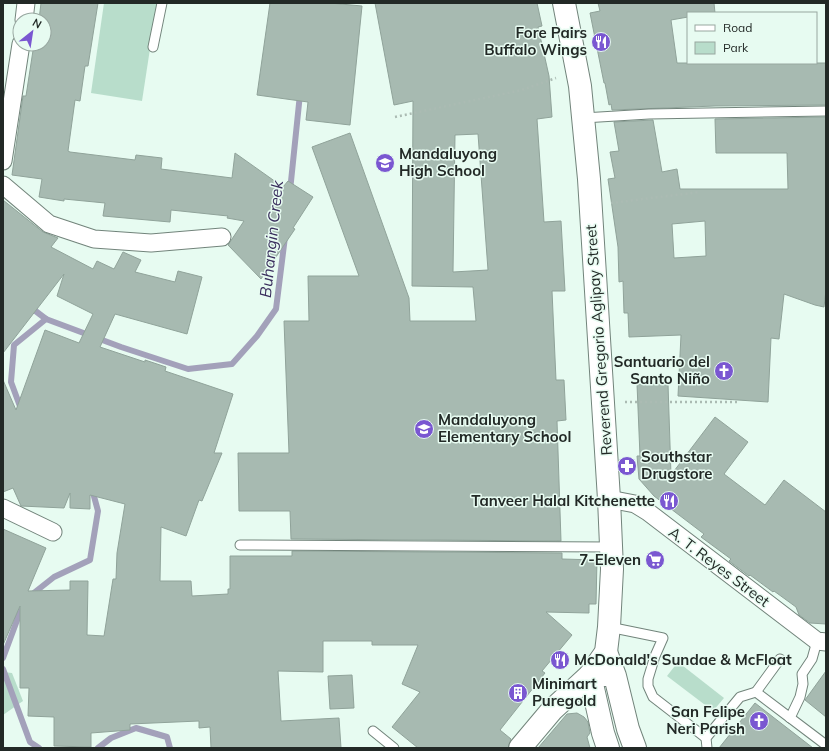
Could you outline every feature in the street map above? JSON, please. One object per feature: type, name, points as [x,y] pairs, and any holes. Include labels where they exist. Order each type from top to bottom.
[{"type":"main road","name":"Reverend Gregorio Aglipay Street","points":[[520,748],[552,710],[590,675],[606,652],[609,627],[612,569],[609,499],[590,206],[583,118],[577,71],[564,3]]},
{"type":"main road","points":[[606,652],[615,676],[624,717],[634,748]]},
{"type":"main road","points":[[608,748],[603,733],[590,675],[615,676]]},
{"type":"street","points":[[3,161],[20,52]]},
{"type":"street","points":[[3,185],[49,224],[94,239],[151,243],[222,237]]},
{"type":"street","name":"A. T. Reyes Street","points":[[609,499],[635,504],[648,512],[821,642]]},
{"type":"street","points":[[3,508],[53,532]]},
{"type":"lane","points":[[154,47],[162,3]]},
{"type":"lane","points":[[583,118],[649,114],[826,111]]},
{"type":"lane","points":[[240,545],[611,547]]},
{"type":"lane","points":[[609,627],[663,638],[655,656],[648,679],[648,686],[653,698],[706,738]]},
{"type":"lane","points":[[790,718],[800,697],[803,684],[802,674],[821,642]]},
{"type":"lane","points":[[707,748],[706,738],[740,697],[756,692],[780,659]]},
{"type":"lane","points":[[756,692],[826,745]]},
{"type":"lane","points":[[373,731],[394,748]]},
{"type":"path","points":[[395,117],[522,90],[577,71]]},
{"type":"path","points":[[590,206],[700,192]]},
{"type":"path","points":[[602,402],[739,402]]},
{"type":"green space","points":[[104,3],[157,3],[142,101],[91,93]]},
{"type":"green space","points":[[678,662],[724,698],[713,711],[667,676]]},
{"type":"green space","points":[[3,672],[12,673],[23,701],[3,715]]},
{"type":"building","points":[[41,3],[98,3],[88,66],[85,66],[80,101],[75,100],[68,151],[135,160],[136,155],[162,158],[161,169],[232,178],[235,153],[283,187],[288,181],[313,197],[293,228],[295,229],[261,279],[228,245],[244,221],[227,218],[228,216],[171,210],[170,222],[103,216],[105,203],[64,199],[64,201],[39,197],[42,179],[12,175],[23,96],[26,96],[33,52],[52,52],[52,12],[40,12]]},
{"type":"building","points":[[270,3],[330,3],[362,6],[350,125],[306,120],[308,102],[257,95]]},
{"type":"building","points":[[375,3],[537,3],[542,26],[538,27],[549,76],[552,117],[537,119],[544,222],[561,221],[565,291],[552,291],[556,380],[564,380],[566,420],[557,421],[561,541],[291,539],[290,511],[239,511],[238,453],[289,453],[284,321],[309,321],[308,276],[359,276],[312,147],[350,133],[409,298],[410,321],[476,321],[473,287],[412,286],[413,101],[394,105]],"holes":[[[478,134],[488,270],[453,272],[455,135]]]},
{"type":"building","points":[[598,3],[714,3],[715,12],[687,12],[687,17],[671,20],[677,63],[826,63],[826,105],[715,106],[612,110],[611,104],[609,105],[604,83],[590,13],[600,11]]},
{"type":"building","points":[[826,117],[826,290],[824,307],[784,294],[779,339],[771,338],[768,402],[678,396],[681,335],[629,337],[628,313],[624,313],[623,281],[619,282],[618,247],[608,179],[615,178],[610,152],[619,151],[614,122],[653,120],[662,172],[677,169],[680,189],[788,189],[787,153],[716,153],[715,119]],"holes":[[[705,221],[706,256],[674,258],[672,224]]]},
{"type":"building","points":[[3,200],[43,232],[58,238],[51,247],[93,269],[97,261],[114,269],[123,252],[141,260],[135,272],[175,282],[178,271],[202,277],[187,334],[115,314],[100,347],[145,362],[145,360],[166,367],[165,371],[233,394],[214,453],[222,453],[202,501],[199,500],[186,536],[161,527],[160,581],[191,581],[192,596],[228,594],[228,589],[230,589],[230,556],[292,556],[292,551],[562,553],[562,559],[597,560],[596,604],[589,604],[589,613],[546,612],[572,635],[542,671],[545,673],[500,730],[511,739],[508,748],[418,748],[392,727],[420,692],[402,684],[418,645],[372,645],[372,641],[323,641],[323,672],[278,671],[281,721],[339,718],[341,748],[211,748],[210,727],[199,728],[199,721],[130,724],[130,730],[91,733],[91,747],[54,746],[54,717],[28,716],[29,688],[20,688],[20,606],[3,645],[3,529],[46,548],[28,591],[70,590],[70,581],[88,581],[87,635],[104,636],[113,579],[116,579],[117,553],[125,504],[90,495],[90,509],[70,508],[70,493],[64,508],[21,506],[13,488],[3,492],[3,380],[16,410],[45,330],[79,343],[93,314],[57,296],[64,274],[3,353]]},
{"type":"building","points":[[637,384],[668,384],[671,475],[715,417],[748,442],[724,474],[765,505],[784,480],[826,512],[826,624],[810,623],[799,615],[796,607],[729,561],[731,559],[701,537],[704,534],[654,496],[639,479],[637,456],[640,456]]},
{"type":"building","points":[[826,671],[826,717],[805,700]]},
{"type":"building","points":[[352,675],[354,708],[330,709],[328,676]]},
{"type":"building","name":"San Felipe Neri Parish","points":[[755,703],[773,717],[813,748],[719,748]]},
{"type":"building","points":[[577,713],[584,717],[588,722],[590,733],[587,737],[590,748],[538,748],[567,714]]},
{"type":"waterway","name":"Buhangin Creek","points":[[290,191],[300,94]]},
{"type":"waterway","name":"Buhangin Creek","points":[[29,306],[46,319],[121,347],[188,369],[232,364],[257,336],[276,309],[285,237]]},
{"type":"waterway","name":"Buhangin Creek","points":[[21,409],[11,382],[14,345],[46,319]]},
{"type":"waterway","name":"Buhangin Creek","points":[[30,596],[54,577],[90,560],[98,511],[92,489]]},
{"type":"waterway","name":"Buhangin Creek","points":[[3,658],[19,615],[24,606]]},
{"type":"waterway","name":"Buhangin Creek","points":[[3,669],[30,742],[39,748]]},
{"type":"waterway","name":"Buhangin Creek","points":[[98,748],[111,738],[136,728],[167,737],[170,748]]},
{"type":"place","name":"Fore Pairs Buffalo Wings","points":[[601,42]]},
{"type":"place","name":"Mandaluyong High School","points":[[385,163]]},
{"type":"place","name":"Santuario del Santo Niño","points":[[724,371]]},
{"type":"place","name":"Mandaluyong Elementary School","points":[[424,429]]},
{"type":"place","name":"Southstar Drugstore","points":[[627,466]]},
{"type":"place","name":"Tanveer Halal Kitchenette","points":[[669,501]]},
{"type":"place","name":"7-Eleven","points":[[655,560]]},
{"type":"place","name":"McDonald's Sundae & McFloat","points":[[560,660]]},
{"type":"place","name":"Minimart Puregold","points":[[518,693]]},
{"type":"place","name":"San Felipe Neri Parish","points":[[759,721]]}]
